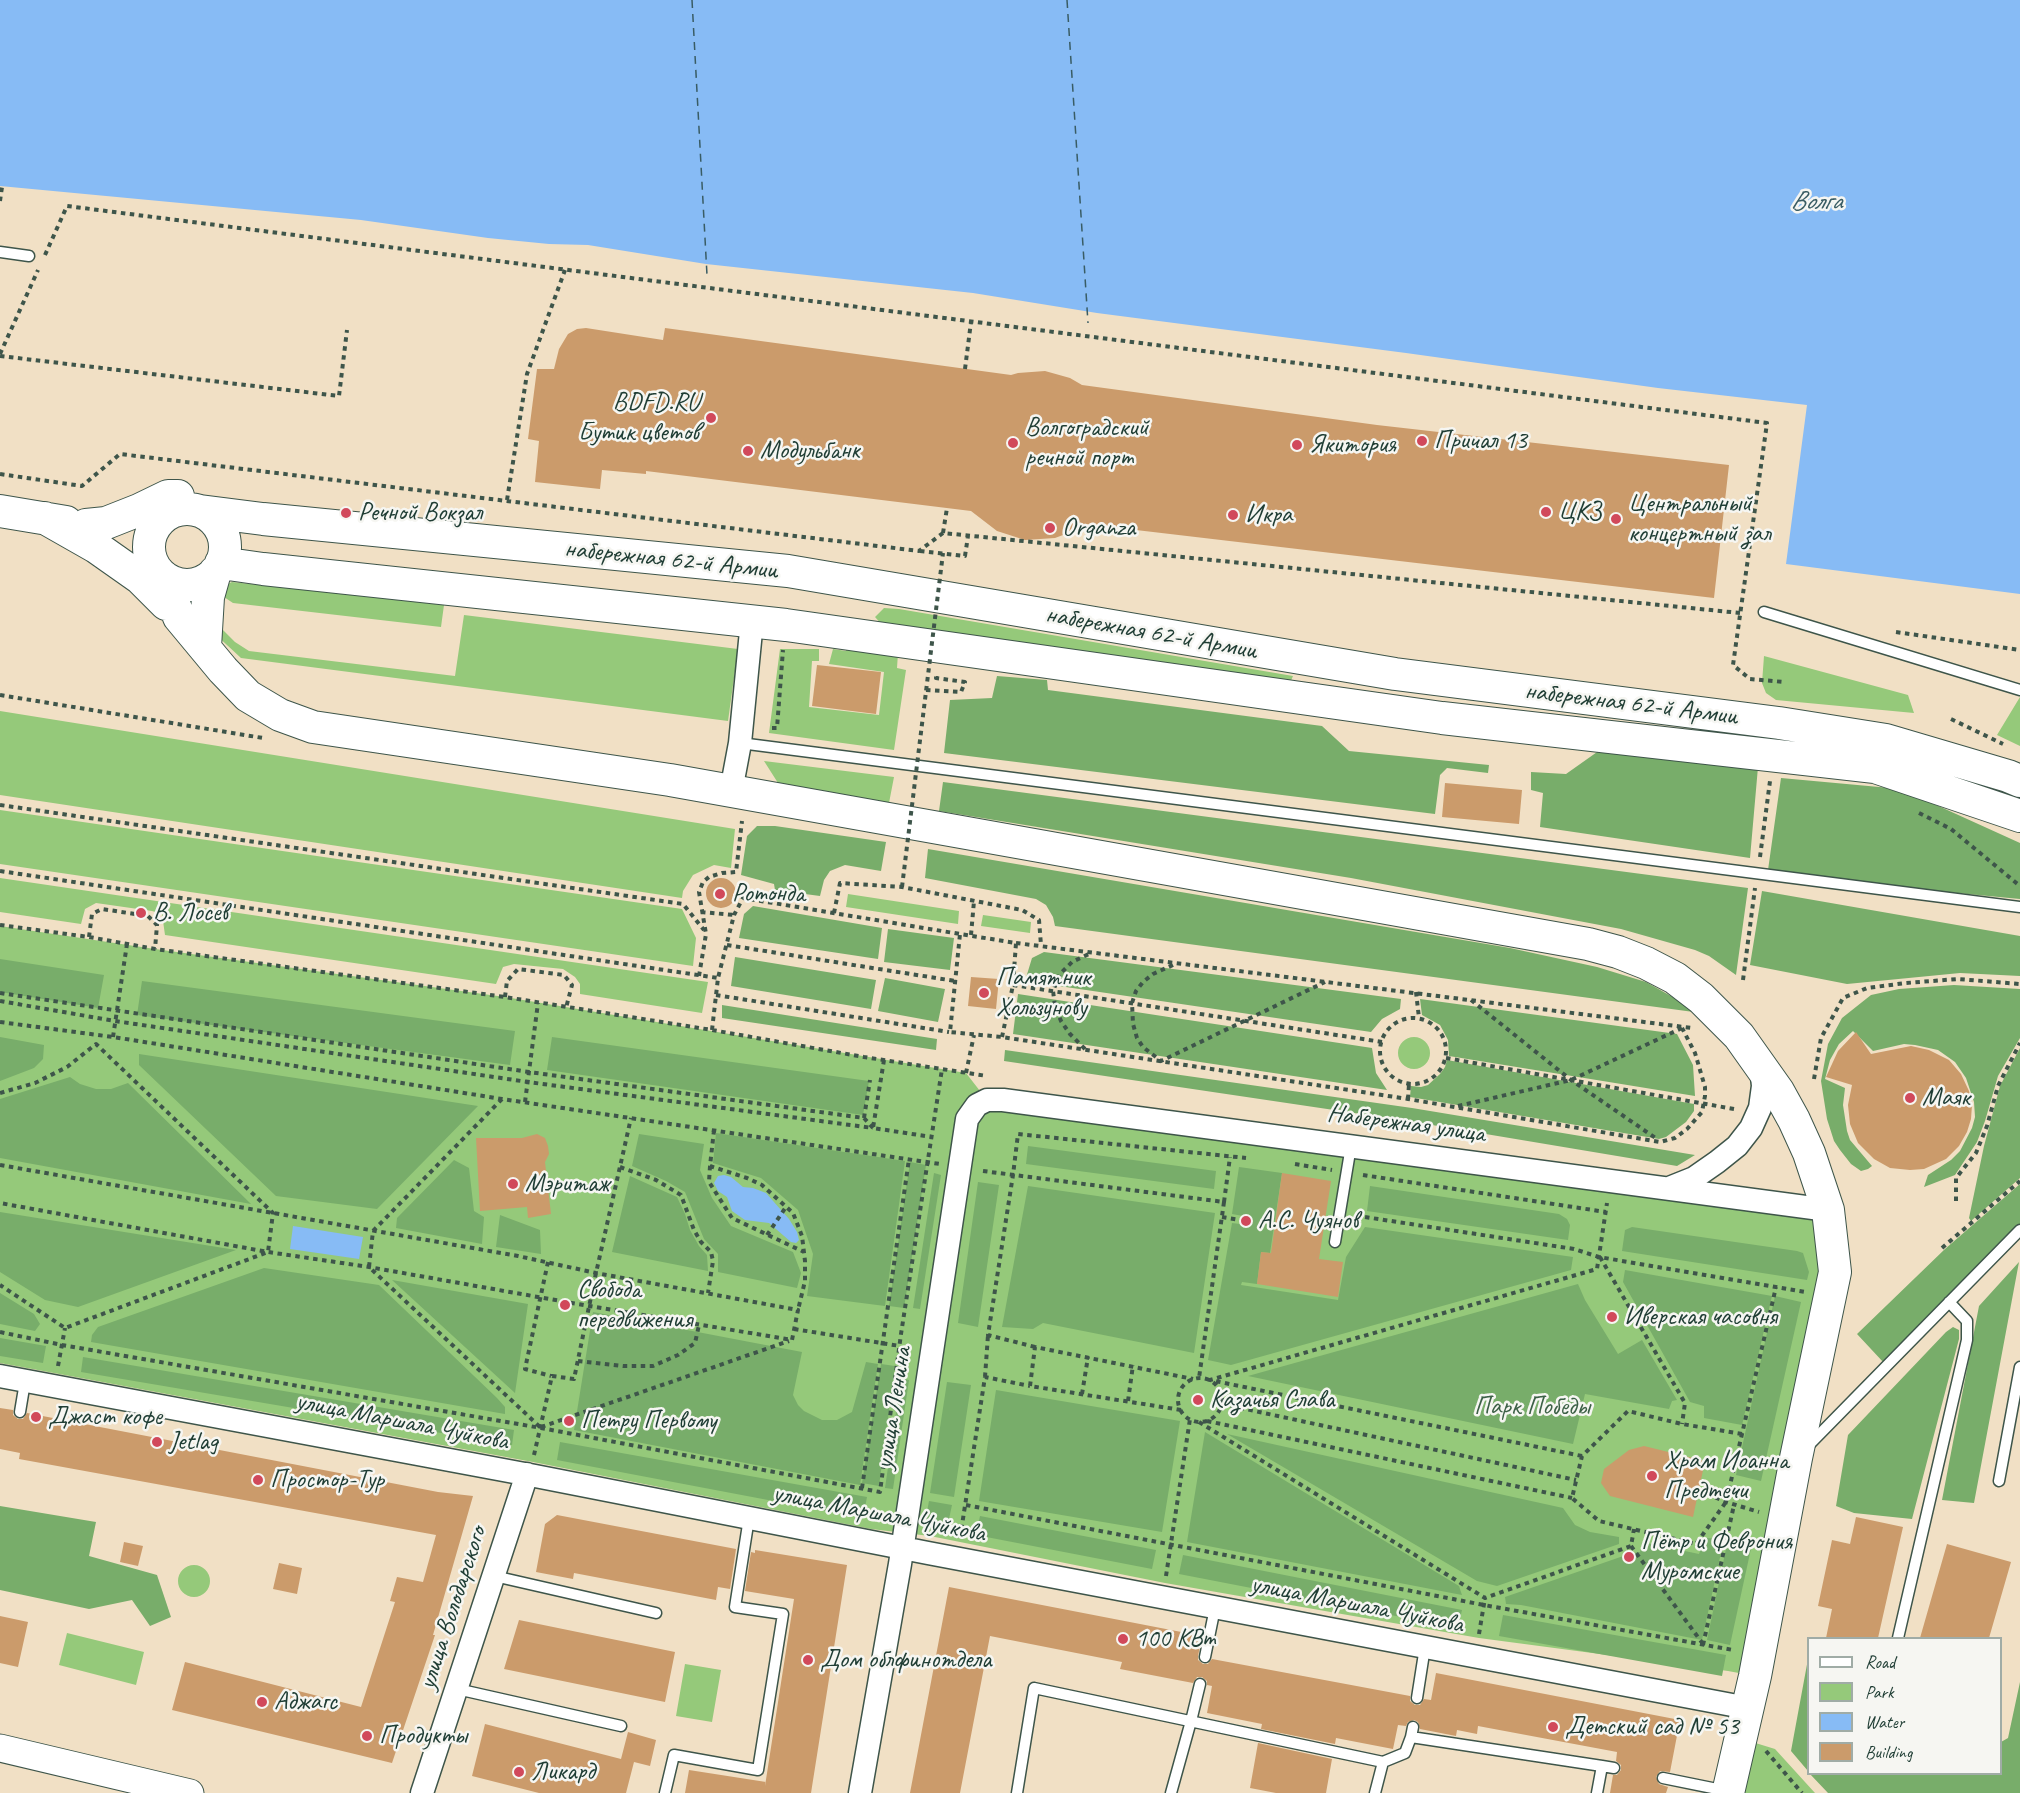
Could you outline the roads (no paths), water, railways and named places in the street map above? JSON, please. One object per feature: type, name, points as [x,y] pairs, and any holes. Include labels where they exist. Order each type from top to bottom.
[{"type":"main road","points":[[96,524],[139,510],[168,496],[219,495],[269,520]]},
{"type":"main road","points":[[0,511],[96,524],[161,519],[179,510],[190,509],[200,511],[211,518],[219,527],[224,539],[224,551],[208,597],[214,659]]},
{"type":"main road","name":"набережная 62-й Армии","points":[[200,511],[269,520],[788,571],[1395,674],[1779,723],[1886,740],[2008,776],[2020,782]]},
{"type":"main road","points":[[45,518],[96,548],[140,578],[179,617],[248,696],[280,715],[314,727],[670,780],[1588,944],[1618,952],[1675,978],[1701,998],[1739,1036],[1761,1066],[1794,1120],[1809,1153],[1828,1209],[1835,1272],[1796,1458],[1748,1708],[1728,1792]]},
{"type":"main road","points":[[161,519],[150,538],[149,549],[179,617]]},
{"type":"main road","points":[[96,524],[158,568],[174,583],[196,584],[206,579],[218,568]]},
{"type":"main road","name":"набережная 62-й Армии","points":[[218,568],[263,569],[752,621],[1442,718],[1875,767],[2020,816]]},
{"type":"street","points":[[730,791],[740,743],[752,621]]},
{"type":"street","points":[[1669,1188],[1694,1178],[1717,1162],[1737,1146],[1751,1128],[1760,1108],[1763,1086],[1761,1066]]},
{"type":"street","name":"Набережная улица","points":[[977,1105],[987,1100],[1003,1100],[1828,1209]]},
{"type":"street","name":"улица Ленина","points":[[860,1793],[901,1548],[965,1134],[968,1119],[977,1105]]},
{"type":"street","name":"улица Маршала Чуйкова","points":[[0,1376],[530,1468],[749,1518],[901,1548],[1748,1708]]},
{"type":"street","name":"улица Володарского","points":[[422,1793],[530,1468]]},
{"type":"street","points":[[0,1748],[126,1782],[190,1793]]},
{"type":"lane","points":[[0,252],[28,256]]},
{"type":"lane","points":[[1764,612],[2020,690]]},
{"type":"lane","points":[[740,743],[2020,907]]},
{"type":"lane","points":[[1335,1242],[1351,1146]]},
{"type":"lane","points":[[1796,1458],[2020,1230]]},
{"type":"lane","points":[[1898,1637],[1967,1340],[1967,1321],[1949,1302]]},
{"type":"lane","points":[[1999,1481],[2020,1367]]},
{"type":"lane","points":[[20,1412],[25,1382]]},
{"type":"lane","points":[[665,1793],[675,1755],[758,1770],[783,1614],[735,1607],[749,1518]]},
{"type":"lane","points":[[494,1576],[656,1613]]},
{"type":"lane","points":[[1205,1657],[1215,1608]]},
{"type":"lane","points":[[1417,1698],[1425,1647]]},
{"type":"lane","points":[[1171,1793],[1200,1684]]},
{"type":"lane","points":[[1017,1793],[1034,1688],[1383,1762],[1404,1753],[1412,1732],[1614,1768]]},
{"type":"lane","points":[[457,1689],[621,1726]]},
{"type":"lane","points":[[1375,1793],[1383,1762]]},
{"type":"lane","points":[[1596,1793],[1602,1766]]},
{"type":"lane","points":[[1663,1778],[1728,1792]]},
{"type":"water","name":"Волга","points":[[0,0],[2020,0],[2020,594],[1786,564],[1807,405],[1658,388],[1097,313],[973,293],[706,264],[588,245],[488,238],[361,220],[0,186]]},
{"type":"water","points":[[718,1176],[731,1177],[743,1187],[766,1193],[789,1219],[799,1240],[796,1243],[791,1242],[769,1223],[745,1220],[732,1211],[727,1197],[718,1191],[714,1183]]},
{"type":"water","points":[[293,1226],[363,1237],[359,1259],[290,1249]]},
{"type":"place","name":"BDFD.RU Бутик цветов","points":[[711,418]]},
{"type":"place","name":"Причал 13","points":[[1422,441]]},
{"type":"place","name":"Волгоградский речной порт","points":[[1013,443]]},
{"type":"place","name":"Якитория","points":[[1297,445]]},
{"type":"place","name":"Модульбанк","points":[[748,451]]},
{"type":"place","name":"ЦКЗ","points":[[1546,512]]},
{"type":"place","name":"Речной Вокзал","points":[[346,513]]},
{"type":"place","name":"Икра","points":[[1233,515]]},
{"type":"place","name":"Центральный концертный зал","points":[[1616,519]]},
{"type":"place","name":"Organza","points":[[1050,528]]},
{"type":"place","name":"Ротонда","points":[[720,894]]},
{"type":"place","name":"В. Лосев","points":[[141,913]]},
{"type":"place","name":"Памятник Хользунову","points":[[984,993]]},
{"type":"place","name":"Маяк","points":[[1910,1098]]},
{"type":"place","name":"Мэритаж","points":[[513,1184]]},
{"type":"place","name":"А.С. Чуянов","points":[[1246,1221]]},
{"type":"place","name":"Свобода передвижения","points":[[565,1305]]},
{"type":"place","name":"Иверская часовня","points":[[1612,1317]]},
{"type":"place","name":"Казачья Слава","points":[[1198,1400]]},
{"type":"place","name":"Джаст кофе","points":[[36,1417]]},
{"type":"place","name":"Петру Первому","points":[[569,1421]]},
{"type":"place","name":"Jetlag","points":[[157,1442]]},
{"type":"place","name":"Храм Иоанна Предтечи","points":[[1652,1476]]},
{"type":"place","name":"Простор-Тур","points":[[258,1480]]},
{"type":"place","name":"Пётр и Феврония Муромские","points":[[1629,1557]]},
{"type":"place","name":"100 КВт","points":[[1123,1639]]},
{"type":"place","name":"Дом облфинотдела","points":[[808,1660]]},
{"type":"place","name":"Аджагс","points":[[262,1702]]},
{"type":"place","name":"Детский сад № 53","points":[[1553,1727]]},
{"type":"place","name":"Продукты","points":[[367,1736]]},
{"type":"place","name":"Ликард","points":[[519,1772]]},
{"type":"park label","name":"Парк Победы","points":[[1532,1407]]}]
